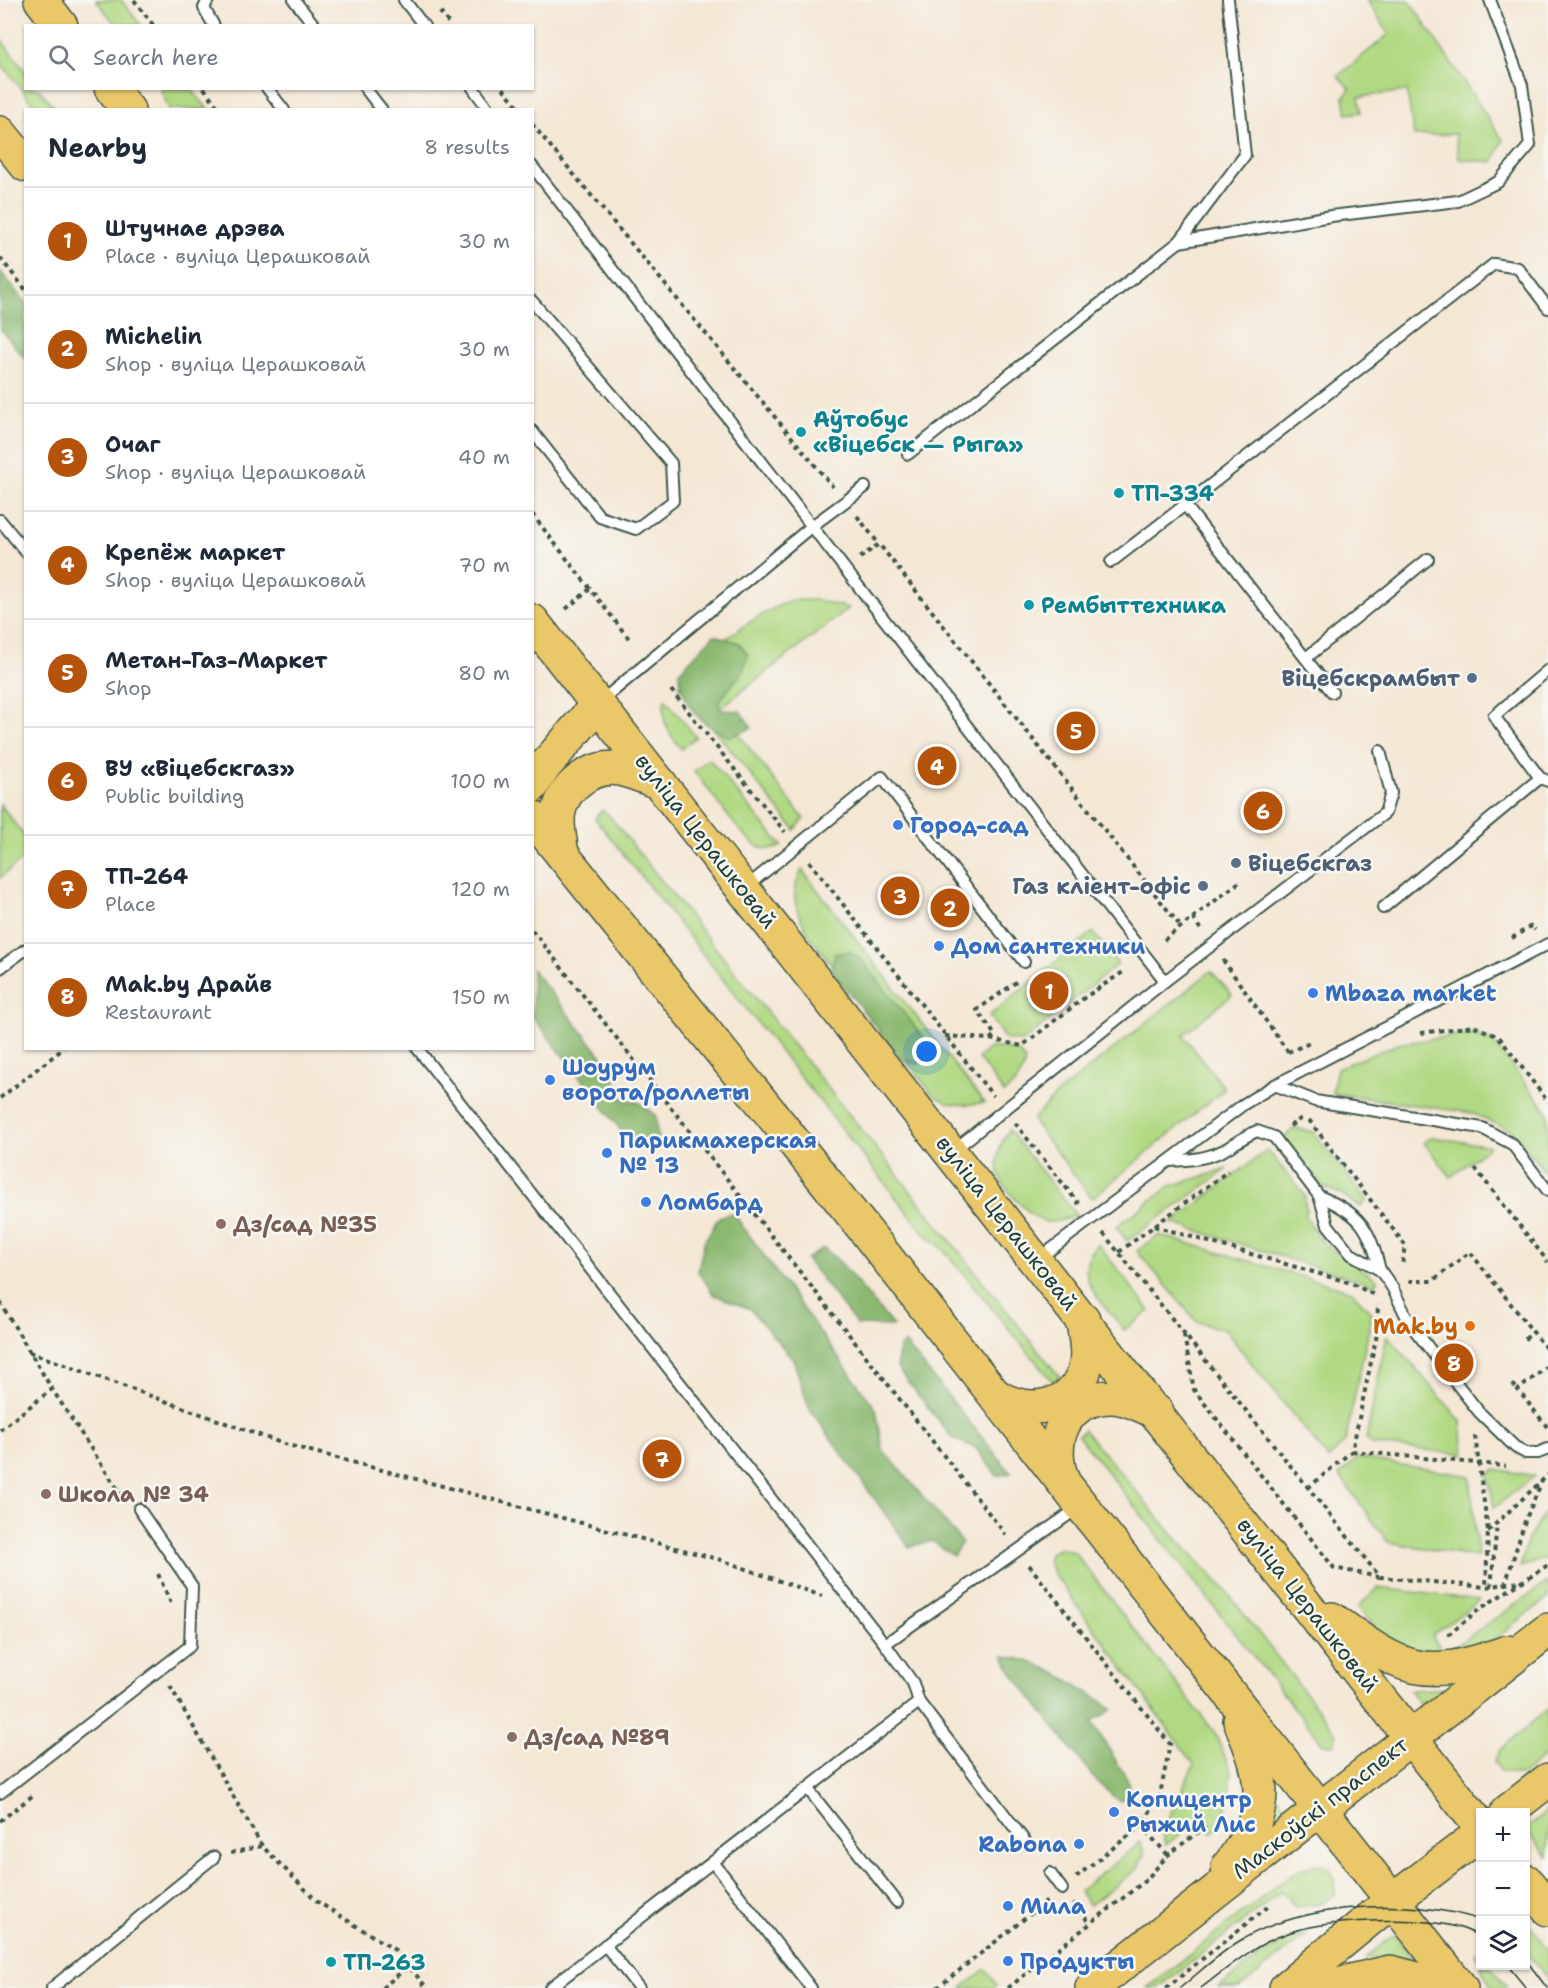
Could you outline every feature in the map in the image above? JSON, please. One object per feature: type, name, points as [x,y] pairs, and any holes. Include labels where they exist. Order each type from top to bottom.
[{"type":"main road","points":[[41,0],[59,24]]},
{"type":"main road","points":[[113,90],[126,108]]},
{"type":"main road","points":[[0,133],[24,163]]},
{"type":"main road","name":"вуліца Церашковай","points":[[534,624],[1157,1412],[1476,1821]]},
{"type":"main road","points":[[534,751],[598,704]]},
{"type":"main road","points":[[534,783],[544,767],[598,704]]},
{"type":"main road","points":[[562,853],[558,813],[562,800],[584,777],[597,770],[619,769],[660,783]]},
{"type":"main road","points":[[534,819],[994,1394],[1321,1807],[1461,1988]]},
{"type":"main road","points":[[994,1394],[1005,1402],[1030,1408],[1056,1403],[1067,1396],[1083,1374],[1086,1361],[1083,1319]]},
{"type":"main road","points":[[1072,1493],[1057,1467],[1055,1451],[1065,1421],[1075,1410],[1087,1402],[1115,1397],[1157,1412]]},
{"type":"main road","points":[[1304,1599],[1391,1660],[1422,1670],[1473,1664],[1539,1637]]},
{"type":"main road","name":"Маскоўскі праспект","points":[[1092,1988],[1539,1637]]},
{"type":"main road","points":[[1184,1915],[1223,1874],[1249,1840],[1257,1821],[1260,1775],[1223,1683]]},
{"type":"main road","points":[[1512,1808],[1548,1780]]},
{"type":"main road","points":[[1286,1988],[1393,1900],[1476,1837]]},
{"type":"main road","points":[[1530,1886],[1548,1909]]},
{"type":"main road","points":[[1320,1988],[1390,1972],[1417,1979],[1436,1988]]},
{"type":"lane","points":[[208,0],[204,8],[213,24]]},
{"type":"lane","points":[[294,0],[313,24]]},
{"type":"lane","points":[[404,0],[422,24]]},
{"type":"lane","points":[[908,453],[1179,242],[1245,155],[1228,0]]},
{"type":"lane","points":[[1179,242],[1331,216],[1458,201],[1498,182],[1530,145],[1522,85],[1490,0]]},
{"type":"lane","points":[[269,90],[282,108]]},
{"type":"lane","points":[[367,90],[380,108]]},
{"type":"lane","points":[[474,90],[488,108]]},
{"type":"lane","points":[[534,169],[1165,981]]},
{"type":"lane","points":[[1111,562],[1494,264],[1518,268],[1548,308]]},
{"type":"lane","points":[[534,303],[671,463],[673,501],[636,529],[600,517],[534,434]]},
{"type":"lane","points":[[598,704],[812,526],[865,487]]},
{"type":"lane","points":[[1185,505],[1332,692]]},
{"type":"lane","points":[[0,520],[24,550]]},
{"type":"lane","points":[[1306,658],[1428,559]]},
{"type":"lane","points":[[1383,908],[1544,779],[1494,716],[1548,670]]},
{"type":"lane","points":[[952,1152],[1165,981],[1385,813],[1391,793],[1380,752]]},
{"type":"lane","points":[[744,889],[882,777],[1024,962]]},
{"type":"lane","points":[[1037,1260],[1244,1104],[1275,1085],[1548,944]]},
{"type":"lane","points":[[0,968],[24,950]]},
{"type":"lane","points":[[419,1050],[885,1644],[913,1683],[919,1702],[1027,1844]]},
{"type":"lane","points":[[1275,1085],[1315,1101],[1383,1114],[1482,1128],[1512,1144],[1548,1191]]},
{"type":"lane","points":[[1169,1161],[1198,1160],[1225,1150],[1240,1138],[1257,1131],[1274,1137],[1319,1196],[1328,1225],[1351,1254],[1380,1270]]},
{"type":"lane","points":[[1319,1196],[1348,1209],[1372,1238],[1380,1270],[1392,1287],[1410,1324],[1479,1412],[1520,1450],[1538,1454],[1548,1449]]},
{"type":"lane","points":[[885,1644],[1018,1550],[1072,1493]]},
{"type":"lane","points":[[0,1793],[190,1646],[192,1586],[134,1508]]},
{"type":"lane","points":[[550,1988],[919,1702]]},
{"type":"lane","points":[[808,1789],[897,1902]]},
{"type":"lane","points":[[52,1988],[214,1857]]},
{"type":"lane","points":[[714,1863],[811,1988]]},
{"type":"lane","points":[[1050,1873],[1062,1889]]},
{"type":"lane","points":[[605,1945],[639,1988]]},
{"type":"path","points":[[135,0],[153,24]]},
{"type":"path","points":[[205,90],[219,108]]},
{"type":"path","points":[[506,90],[519,108]]},
{"type":"path","points":[[534,126],[879,544],[1181,927]]},
{"type":"path","points":[[0,258],[24,288]]},
{"type":"path","points":[[534,517],[630,640]]},
{"type":"path","points":[[846,570],[879,544]]},
{"type":"path","points":[[566,609],[590,589]]},
{"type":"path","points":[[671,690],[945,1036],[1380,1577]]},
{"type":"path","points":[[1164,940],[1242,880]]},
{"type":"path","points":[[534,933],[1170,1744],[1160,1795],[1141,1826],[937,1988]]},
{"type":"path","points":[[1219,955],[1288,1052]]},
{"type":"path","points":[[990,1040],[995,1035],[977,1010],[1022,977],[1024,962]]},
{"type":"path","points":[[945,1036],[990,1040],[1022,1046],[1084,998],[1123,972]]},
{"type":"path","points":[[1410,1034],[1474,1026],[1499,1037],[1548,1101]]},
{"type":"path","points":[[0,1098],[61,1050]]},
{"type":"path","points":[[1274,1137],[1305,1115],[1405,1245],[1401,1272]]},
{"type":"path","points":[[1119,1252],[1237,1164]]},
{"type":"path","points":[[1475,1168],[1548,1262]]},
{"type":"path","points":[[1154,1226],[1350,1283],[1378,1298],[1377,1334],[1352,1451],[1308,1488]]},
{"type":"path","points":[[1399,1281],[1432,1281],[1470,1252],[1548,1351]]},
{"type":"path","points":[[0,1302],[52,1389],[134,1508]]},
{"type":"path","points":[[1525,1339],[1533,1332]]},
{"type":"path","points":[[1183,1333],[1194,1390],[1334,1568],[1380,1577],[1489,1587],[1519,1582]]},
{"type":"path","points":[[29,1352],[284,1444],[721,1560],[857,1609]]},
{"type":"path","points":[[1518,1390],[1548,1366]]},
{"type":"path","points":[[1513,1384],[1548,1428]]},
{"type":"path","points":[[0,1431],[52,1389]]},
{"type":"path","points":[[1352,1451],[1514,1466]]},
{"type":"path","points":[[1481,1464],[1488,1531],[1489,1587]]},
{"type":"path","points":[[1488,1531],[1548,1475]]},
{"type":"path","points":[[1505,1585],[1525,1521],[1542,1481]]},
{"type":"path","points":[[1489,1587],[1497,1523]]},
{"type":"path","points":[[1447,1636],[1519,1582],[1548,1565]]},
{"type":"path","points":[[156,1571],[197,1663],[161,1692]]},
{"type":"path","points":[[170,1685],[262,1846],[318,1902],[395,1950],[427,1988]]},
{"type":"path","points":[[0,1821],[36,1793]]},
{"type":"path","points":[[1141,1826],[1168,1855]]},
{"type":"path","points":[[1008,1988],[1146,1880],[1168,1855],[1206,1826]]},
{"type":"path","points":[[214,1857],[262,1846]]},
{"type":"path","points":[[1062,1889],[1090,1924]]},
{"type":"path","points":[[1166,1988],[1270,1905]]},
{"type":"path","points":[[382,1988],[409,1966]]},
{"type":"green space","points":[[96,0],[121,0],[140,24],[115,24]]},
{"type":"green space","points":[[1367,0],[1409,0],[1503,140],[1493,162],[1459,159],[1455,134],[1414,136],[1407,91],[1359,97],[1361,112],[1347,114],[1344,97],[1350,89],[1338,76],[1389,34]]},
{"type":"green space","points":[[0,38],[24,70],[24,90],[40,90],[55,108],[36,108],[0,62]]},
{"type":"green space","points":[[160,90],[192,90],[207,108],[169,108]]},
{"type":"green space","points":[[0,271],[24,302],[24,358],[0,328]]},
{"type":"green space","points":[[791,600],[817,600],[849,608],[719,709],[804,819],[795,830],[679,686],[715,647],[745,625]]},
{"type":"green space","points":[[714,635],[739,643],[748,655],[743,671],[718,703],[722,710],[740,711],[752,728],[730,737],[709,726],[694,712],[684,695],[679,672]]},
{"type":"green space","points":[[665,699],[696,737],[681,749],[664,720]]},
{"type":"green space","points":[[709,759],[782,846],[771,849],[759,847],[734,823],[694,771]]},
{"type":"green space","points":[[0,804],[24,836],[24,858],[0,878]]},
{"type":"green space","points":[[602,810],[608,814],[1059,1376],[1053,1382],[943,1249],[925,1234],[598,822],[595,818]]},
{"type":"green space","points":[[802,870],[984,1103],[964,1105],[951,1103],[933,1095],[806,930],[798,913],[795,897]]},
{"type":"green space","points":[[1093,932],[1118,964],[1022,1042],[1005,1039],[989,1016]]},
{"type":"green space","points":[[850,951],[863,962],[927,1042],[919,1064],[902,1060],[831,970],[835,954]]},
{"type":"green space","points":[[1211,971],[1232,995],[1183,1035],[1225,1089],[1092,1198],[1032,1120],[1058,1093]]},
{"type":"green space","points":[[534,972],[608,1064],[623,1099],[638,1102],[656,1116],[658,1142],[633,1146],[534,1018]]},
{"type":"green space","points":[[1472,1033],[1492,1041],[1548,1112],[1548,1176],[1512,1131],[1472,1113],[1332,1093],[1337,1068],[1398,1044]]},
{"type":"green space","points":[[991,1047],[1017,1051],[1025,1060],[1023,1071],[1018,1079],[1004,1093],[978,1058]]},
{"type":"green space","points":[[1294,1128],[1313,1132],[1367,1200],[1361,1207],[1341,1194],[1323,1187],[1284,1138]]},
{"type":"green space","points":[[1009,1130],[1076,1215],[1048,1222],[1035,1216],[1012,1196],[999,1174],[998,1162],[1001,1145]]},
{"type":"green space","points":[[1432,1137],[1490,1146],[1451,1177],[1424,1143]]},
{"type":"green space","points":[[1267,1150],[1305,1195],[1306,1217],[1322,1242],[1378,1280],[1373,1285],[1172,1223]]},
{"type":"green space","points":[[1228,1169],[1127,1241],[1116,1227],[1170,1186]]},
{"type":"green space","points":[[733,1213],[876,1409],[883,1450],[962,1542],[953,1556],[932,1541],[909,1547],[809,1408],[793,1359],[750,1309],[714,1295],[698,1271],[704,1242],[719,1217]]},
{"type":"green space","points":[[1159,1235],[1352,1291],[1372,1314],[1345,1442],[1328,1459],[1225,1330],[1197,1322],[1137,1251]]},
{"type":"green space","points":[[1098,1244],[1150,1311],[1124,1330],[1099,1299],[1087,1278],[1086,1267],[1089,1255]]},
{"type":"green space","points":[[824,1248],[841,1263],[893,1326],[857,1325],[806,1259]]},
{"type":"green space","points":[[1387,1335],[1461,1421],[1464,1454],[1372,1445],[1366,1439]]},
{"type":"green space","points":[[905,1343],[1011,1473],[997,1476],[975,1447],[953,1439],[897,1368],[899,1348]]},
{"type":"green space","points":[[1084,1430],[1180,1543],[1223,1587],[1337,1734],[1333,1745],[1323,1744],[1078,1435]]},
{"type":"green space","points":[[1358,1458],[1470,1476],[1478,1557],[1388,1542],[1339,1475]]},
{"type":"green space","points":[[1495,1469],[1535,1476],[1494,1508],[1488,1475]]},
{"type":"green space","points":[[1548,1506],[1548,1557],[1520,1568],[1528,1539]]},
{"type":"green space","points":[[1061,1548],[1075,1553],[1215,1733],[1232,1774],[1225,1817],[1212,1833],[1200,1819],[1166,1845],[1162,1832],[1194,1764],[1054,1574],[1048,1562],[1050,1553]]},
{"type":"green space","points":[[1548,1582],[1548,1598],[1482,1649],[1437,1660],[1384,1639],[1358,1607],[1378,1588],[1480,1600],[1432,1636],[1445,1653]]},
{"type":"green space","points":[[1004,1656],[1048,1669],[1113,1709],[1092,1722],[1129,1782],[1131,1796],[1119,1801],[1098,1783],[1012,1673]]},
{"type":"green space","points":[[1454,1688],[1429,1716],[1409,1690]]},
{"type":"green space","points":[[1548,1709],[1548,1754],[1522,1775],[1501,1772],[1494,1762],[1500,1750]]},
{"type":"green space","points":[[1268,1786],[1296,1819],[1263,1831]]},
{"type":"green space","points":[[1548,1810],[1548,1857],[1530,1834],[1530,1826]]},
{"type":"green space","points":[[1141,1842],[1144,1855],[1137,1869],[1090,1905],[1079,1891]]},
{"type":"green space","points":[[1317,1864],[1329,1868],[1335,1879],[1335,1894],[1321,1904],[1295,1907],[1282,1891],[1158,1988],[1147,1988],[1278,1885],[1299,1870]]},
{"type":"green space","points":[[1530,1925],[1548,1948],[1548,1979],[1530,1957]]},
{"type":"green space","points":[[1309,1933],[1239,1988],[1218,1988],[1272,1949]]},
{"type":"green space","points":[[1394,1935],[1418,1965],[1397,1960],[1365,1958]]},
{"type":"green space","points":[[985,1969],[997,1985],[993,1988],[962,1988]]},
{"type":"green space","points":[[1482,1970],[1493,1970],[1507,1986],[1492,1988]]},
{"type":"tram line","points":[[1180,1988],[1241,1940],[1295,1918],[1326,1911],[1391,1906],[1423,1908],[1476,1919]]},
{"type":"tram line","points":[[1201,1988],[1266,1942],[1308,1927],[1359,1921],[1418,1921],[1444,1924],[1466,1930],[1476,1936]]},
{"type":"tram line","points":[[1530,1965],[1547,1988]]},
{"type":"tram line","points":[[1511,1970],[1526,1988]]},
{"type":"place","name":"Аўтобус «Віцебск — Рыга»","points":[[801,432]]},
{"type":"place","name":"ТП-334","points":[[1119,493]]},
{"type":"place","name":"Рембыттехника","points":[[1029,605]]},
{"type":"place","name":"Віцебскрамбыт","points":[[1472,678]]},
{"type":"place","name":"Метан-Газ-Маркет","points":[[1076,731]]},
{"type":"place","name":"Крепёж маркет","points":[[937,766]]},
{"type":"place","name":"ВУ «Віцебскгаз»","points":[[1263,811]]},
{"type":"place","name":"Город-сад","points":[[898,825]]},
{"type":"place","name":"Віцебскгаз","points":[[1236,863]]},
{"type":"place","name":"Газ кліент-офіс","points":[[1203,886]]},
{"type":"place","name":"Очаг","points":[[900,896]]},
{"type":"place","name":"Michelin","points":[[950,908]]},
{"type":"place","name":"Дом сантехники","points":[[939,946]]},
{"type":"place","name":"Штучнае дрэва","points":[[1049,991]]},
{"type":"place","name":"Mbaza market","points":[[1313,993]]},
{"type":"place","name":"Шоурум ворота/роллеты","points":[[550,1080]]},
{"type":"place","name":"Парикмахерская № 13","points":[[607,1153]]},
{"type":"place","name":"Ломбард","points":[[646,1202]]},
{"type":"place","name":"Дз/сад №35","points":[[221,1224]]},
{"type":"place","name":"Mak.by","points":[[1470,1326]]},
{"type":"place","name":"Маk.by Драйв","points":[[1454,1363]]},
{"type":"place","name":"ТП-264","points":[[662,1459]]},
{"type":"place","name":"Школа № 34","points":[[46,1494]]},
{"type":"place","name":"Дз/сад №89","points":[[512,1737]]},
{"type":"place","name":"Копицентр Рыжий Лис","points":[[1114,1812]]},
{"type":"place","name":"Rabona","points":[[1079,1844]]},
{"type":"place","name":"Мила","points":[[1008,1906]]},
{"type":"place","name":"Продукты","points":[[1008,1961]]},
{"type":"place","name":"ТП-263","points":[[331,1962]]}]
